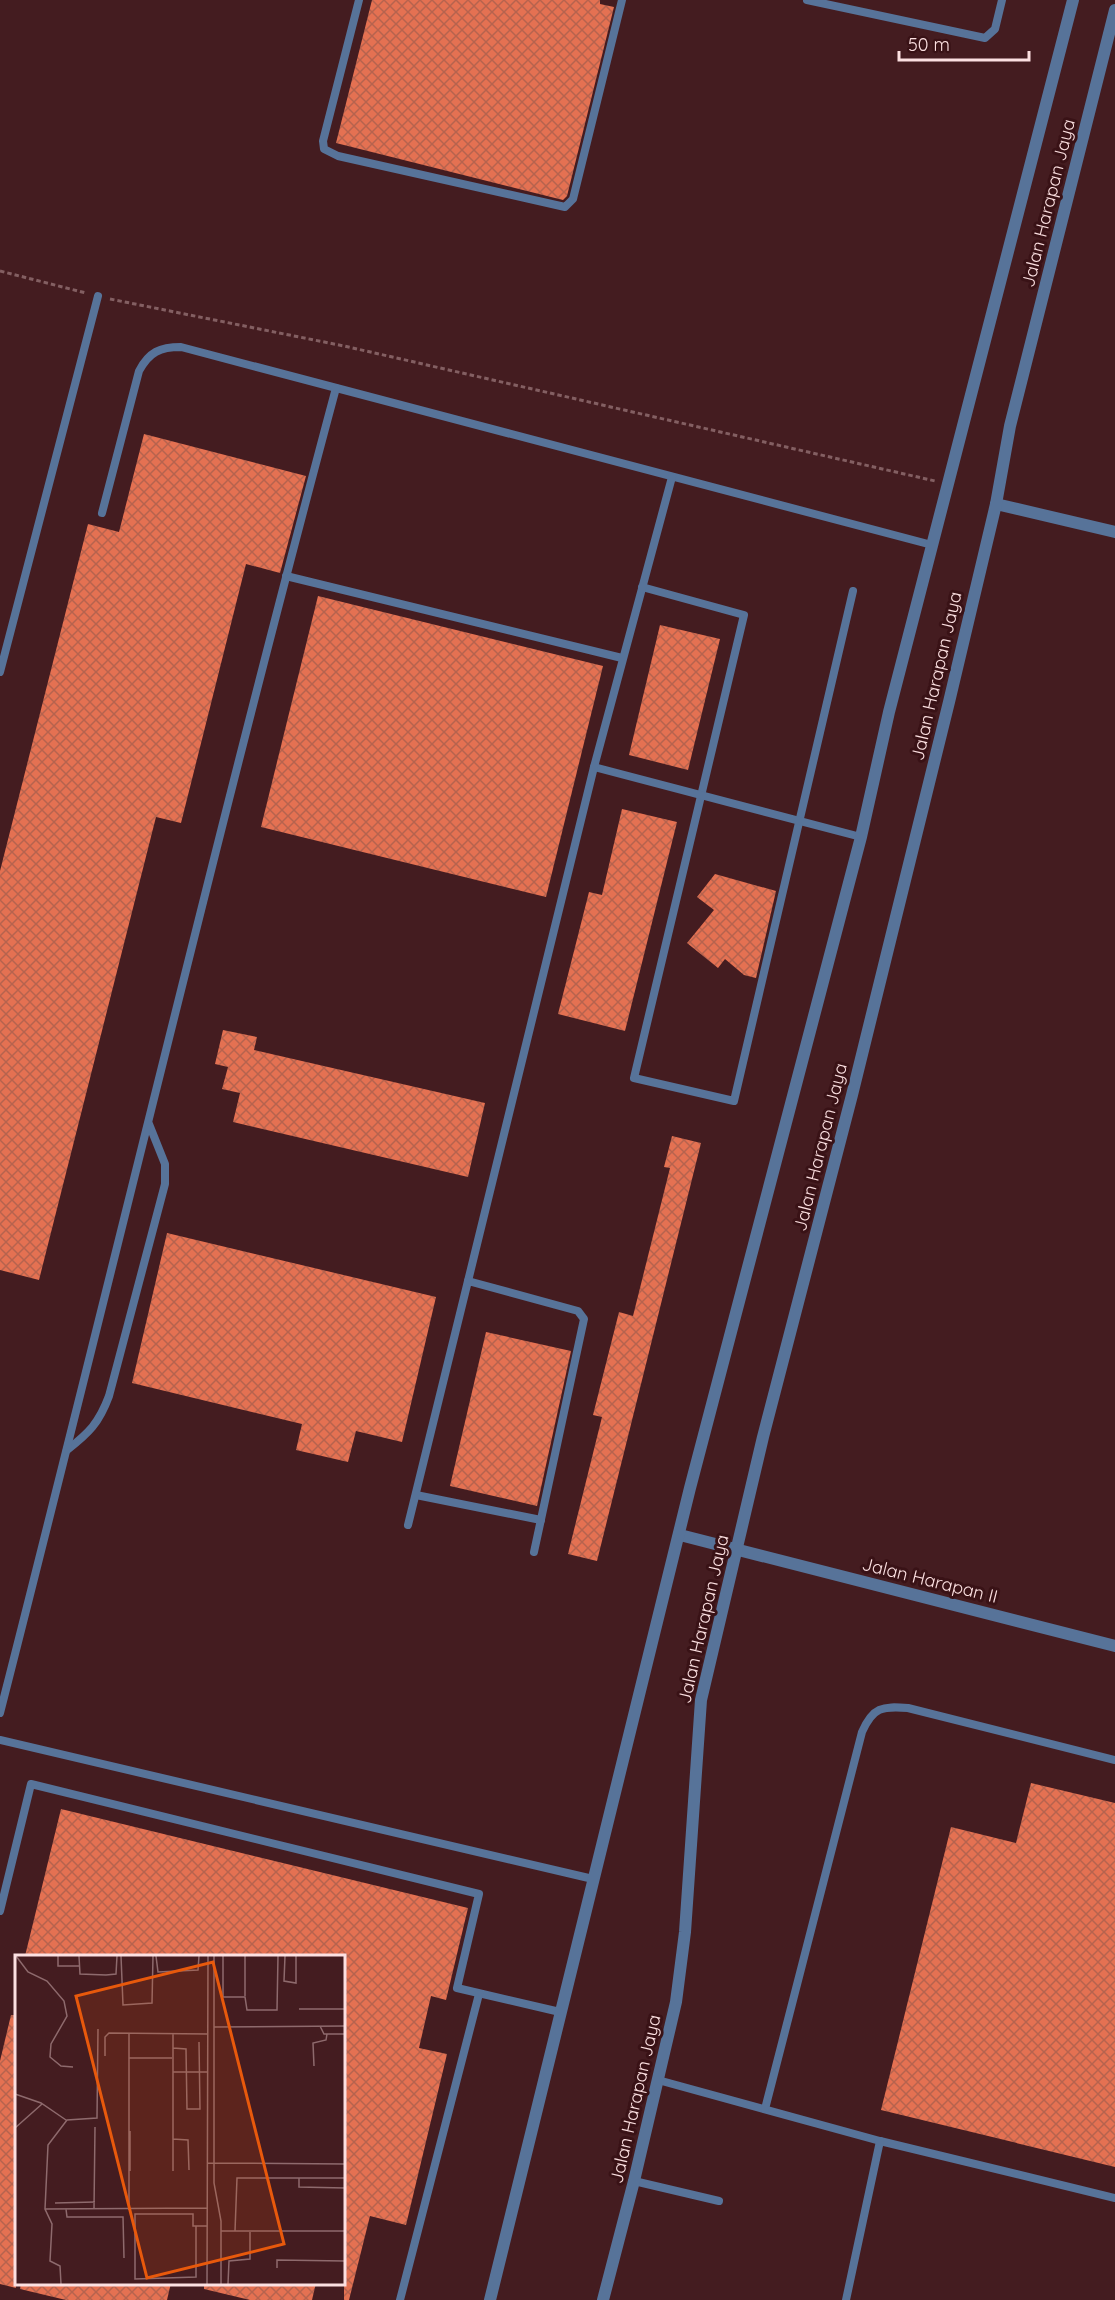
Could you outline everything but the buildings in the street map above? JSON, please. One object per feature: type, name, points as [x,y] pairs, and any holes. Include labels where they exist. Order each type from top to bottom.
[{"type":"street","name":"Jalan Harapan Jaya","points":[[490,2300],[690,1488],[861,837],[889,712],[1073,0]]},
{"type":"street","name":"Jalan Harapan Jaya","points":[[603,2300],[676,2002],[684,1932],[701,1700],[736,1550],[852,1095],[996,504],[1011,426],[1115,10]]},
{"type":"street","points":[[996,504],[1115,532]]},
{"type":"street","name":"Jalan Harapan II","points":[[680,1535],[1115,1646]]},
{"type":"lane","points":[[359,0],[323,141],[324,149],[338,156],[565,207],[573,199],[622,0]]},
{"type":"lane","points":[[807,0],[985,38],[995,29],[1002,0]]},
{"type":"lane","points":[[0,672],[98,296]]},
{"type":"lane","points":[[102,513],[139,371],[146,359],[155,351],[167,347],[181,347],[932,545]]},
{"type":"lane","points":[[0,1713],[149,1123],[186,965],[336,388]]},
{"type":"lane","points":[[408,1525],[594,767],[672,477]]},
{"type":"lane","points":[[286,576],[622,658]]},
{"type":"lane","points":[[642,587],[744,615],[634,1078],[734,1101],[853,591]]},
{"type":"lane","points":[[594,767],[701,796],[800,819],[861,837]]},
{"type":"lane","points":[[67,1450],[91,1430],[102,1416],[165,1184],[165,1164],[149,1123]]},
{"type":"lane","points":[[468,1281],[578,1311],[584,1319],[534,1552]]},
{"type":"lane","points":[[416,1495],[542,1520]]},
{"type":"lane","points":[[765,2109],[859,1743],[868,1716],[883,1707],[908,1708],[1115,1760]]},
{"type":"lane","points":[[0,1740],[593,1879]]},
{"type":"lane","points":[[0,1911],[31,1784],[479,1894],[457,1988],[560,2012]]},
{"type":"lane","points":[[400,2300],[479,1994]]},
{"type":"lane","points":[[658,2080],[880,2141],[1115,2198]]},
{"type":"lane","points":[[846,2300],[880,2141]]},
{"type":"lane","points":[[634,2181],[719,2201]]},
{"type":"path","points":[[0,271],[98,296],[344,346],[949,484]]}]
